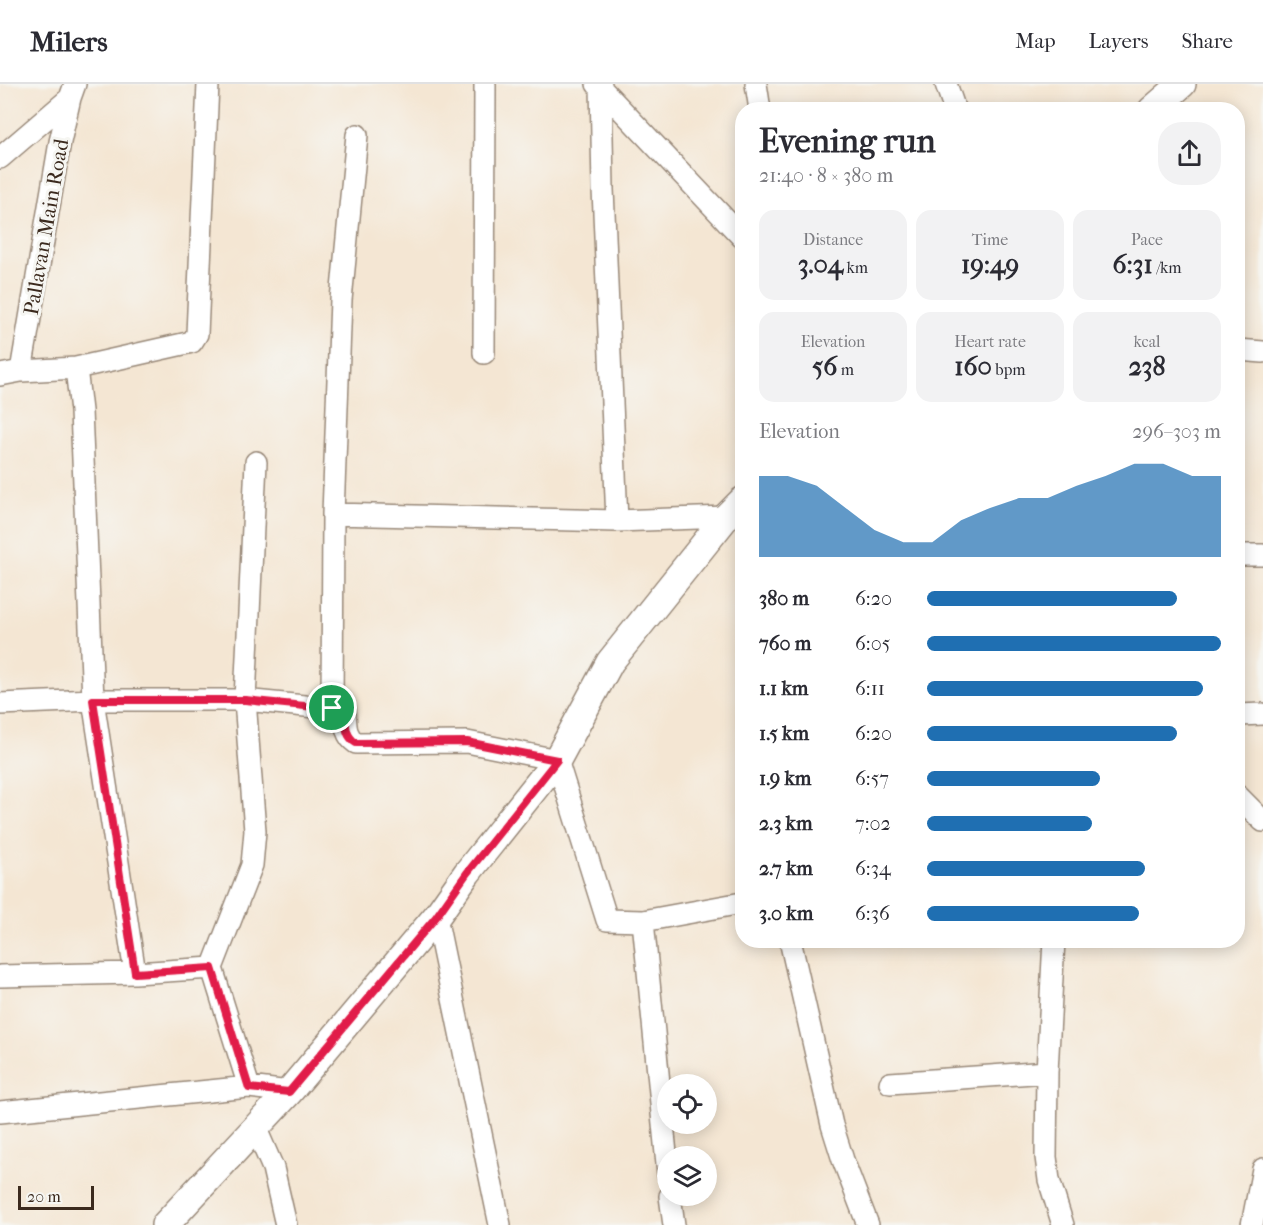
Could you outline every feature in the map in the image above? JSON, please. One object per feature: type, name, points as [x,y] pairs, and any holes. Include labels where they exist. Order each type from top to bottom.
[{"type":"street","points":[[0,375],[21,370],[76,368],[192,342],[197,334],[208,84]]},
{"type":"street","points":[[484,353],[485,84]]},
{"type":"street","points":[[756,84],[759,102]]},
{"type":"street","points":[[946,84],[952,102]]},
{"type":"street","points":[[1161,102],[1182,84]]},
{"type":"street","points":[[600,85],[735,230]]},
{"type":"street","points":[[600,85],[617,521]]},
{"type":"street","points":[[0,158],[72,91]]},
{"type":"street","name":"Pallavan Main Road","points":[[21,370],[72,91]]},
{"type":"street","points":[[332,708],[333,514],[341,300],[357,135]]},
{"type":"street","points":[[1245,351],[1263,352]]},
{"type":"street","points":[[76,368],[81,411],[93,700],[135,973]]},
{"type":"street","points":[[249,1088],[212,968],[252,865],[255,831],[245,700],[256,462]]},
{"type":"street","points":[[333,514],[617,521],[734,509]]},
{"type":"street","points":[[165,1225],[289,1092],[436,917],[467,873],[557,760],[610,662],[734,509]]},
{"type":"street","points":[[1245,555],[1263,555]]},
{"type":"street","points":[[0,704],[93,700],[245,700],[332,708],[345,710],[346,730],[356,743],[467,742],[557,760]]},
{"type":"street","points":[[1245,715],[1263,714]]},
{"type":"street","points":[[557,760],[607,920],[643,921],[735,904]]},
{"type":"street","points":[[1245,803],[1263,820]]},
{"type":"street","points":[[436,917],[500,1225]]},
{"type":"street","points":[[643,921],[665,1146]]},
{"type":"street","points":[[792,948],[832,1125],[868,1225]]},
{"type":"street","points":[[1054,948],[1047,1072],[1046,1157],[1049,1180],[1063,1225]]},
{"type":"street","points":[[0,976],[135,973],[212,968]]},
{"type":"street","points":[[890,1083],[1047,1072]]},
{"type":"street","points":[[0,1112],[249,1088],[289,1092]]},
{"type":"street","points":[[256,1129],[273,1168],[286,1225]]},
{"type":"street","points":[[1252,1225],[1263,1169]]},
{"type":"street","points":[[671,1206],[674,1225]]},
{"type":"route","points":[[93,700],[177,702],[245,700],[332,708],[345,710],[346,730],[356,743],[467,742],[557,760],[467,873],[436,917],[289,1092],[249,1088],[212,968],[135,973],[93,700]]}]
